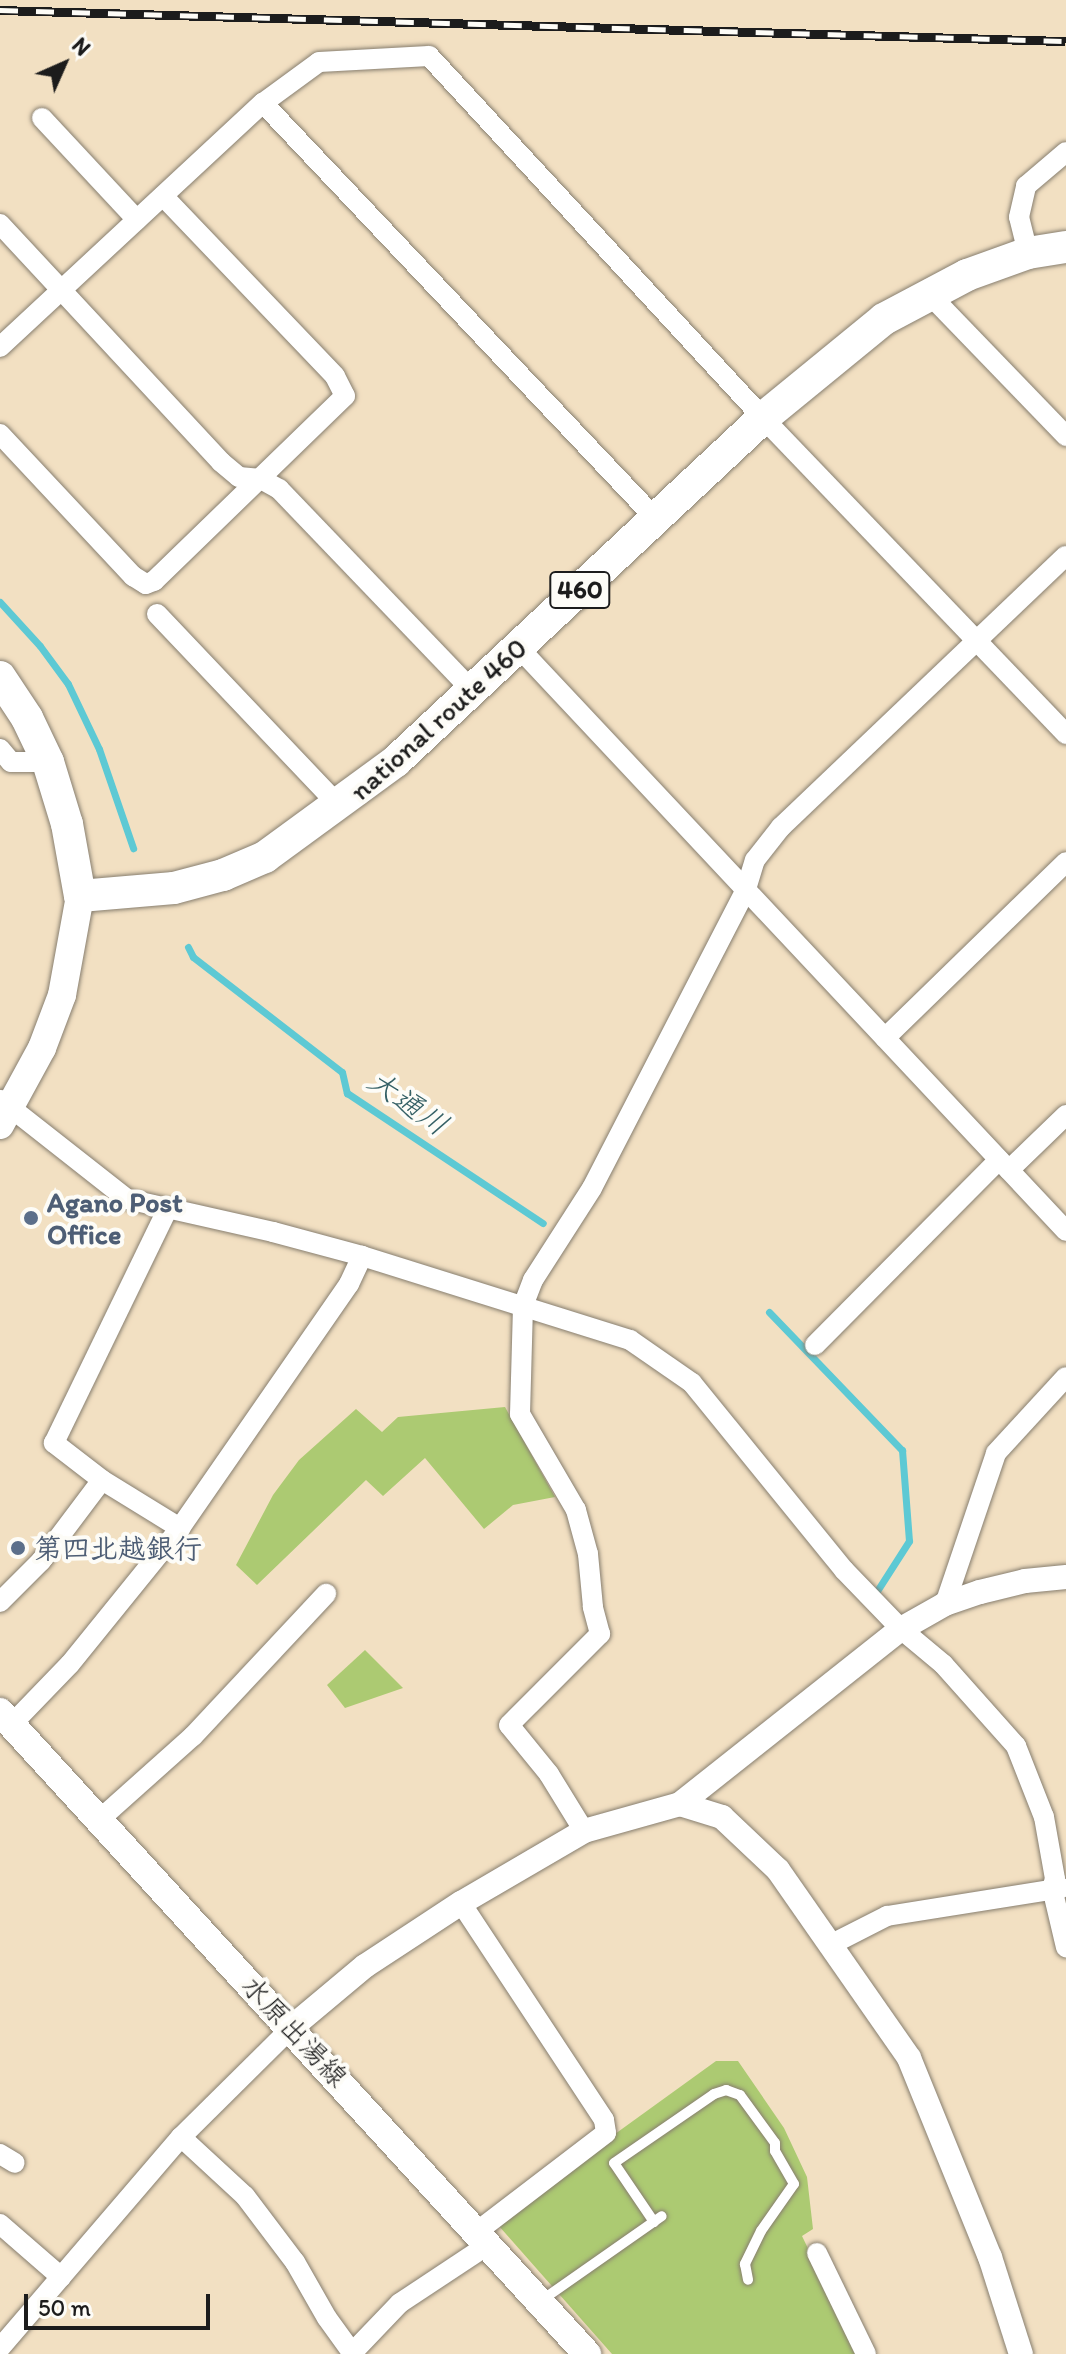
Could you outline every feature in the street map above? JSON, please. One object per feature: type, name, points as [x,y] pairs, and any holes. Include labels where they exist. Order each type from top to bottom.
[{"type":"highway","name":"national route 460","points":[[80,896],[174,888],[223,875],[265,857],[339,806],[396,761],[763,418],[840,352],[884,319],[928,293],[1028,253],[1066,247]]},
{"type":"highway","points":[[0,677],[27,718],[48,762],[67,824],[80,896]]},
{"type":"main road","points":[[4,1111],[42,1048],[62,995],[80,896]]},
{"type":"main road","name":"水原出湯線","points":[[6,1718],[292,2027],[587,2354]]},
{"type":"street","points":[[0,347],[263,103],[319,62],[429,56],[763,418],[1066,734]]},
{"type":"street","points":[[263,103],[656,519]]},
{"type":"street","points":[[42,118],[137,220]]},
{"type":"street","points":[[1028,253],[1019,217],[1026,186],[1066,152]]},
{"type":"street","points":[[0,434],[133,576],[146,584],[154,581],[345,396],[343,386],[163,196]]},
{"type":"street","points":[[0,224],[221,462],[239,477],[261,479],[279,489],[472,690]]},
{"type":"street","points":[[928,293],[1066,436]]},
{"type":"street","points":[[584,1831],[549,1774],[509,1725],[600,1634],[588,1554],[576,1510],[520,1414],[519,1355],[523,1306],[533,1280],[592,1188],[746,889],[755,860],[781,827],[1066,556]]},
{"type":"street","points":[[157,614],[339,806]]},
{"type":"street","points":[[519,648],[1066,1231]]},
{"type":"street","points":[[0,749],[11,762],[48,762]]},
{"type":"street","points":[[885,1038],[1066,862]]},
{"type":"street","points":[[4,1111],[127,1199],[362,1256],[630,1340],[692,1383],[844,1570],[901,1629],[943,1664],[1016,1746],[1044,1817],[1059,1888],[1066,1947]]},
{"type":"street","points":[[815,1345],[1004,1165],[1066,1115]]},
{"type":"street","points":[[168,1208],[54,1443],[102,1480],[180,1528]]},
{"type":"street","points":[[6,1718],[70,1664],[180,1528],[349,1284],[362,1256]]},
{"type":"street","points":[[945,1604],[996,1453],[1066,1377]]},
{"type":"street","points":[[0,1602],[41,1561],[102,1480]]},
{"type":"street","points":[[0,2348],[181,2137],[292,2027],[365,1966],[461,1903],[584,1831],[680,1804],[901,1629],[945,1604],[1025,1581],[1066,1577]]},
{"type":"street","points":[[99,1820],[193,1736],[326,1594]]},
{"type":"street","points":[[680,1804],[722,1817],[778,1870],[909,2058],[985,2242],[1021,2354]]},
{"type":"street","points":[[832,1944],[887,1916],[1059,1888]]},
{"type":"street","points":[[181,2137],[245,2196],[295,2262],[327,2318],[352,2353],[400,2303],[484,2238],[606,2133],[604,2120],[461,1903]]},
{"type":"street","points":[[0,2224],[61,2277]]},
{"type":"street","points":[[817,2253],[866,2354]]},
{"type":"lane","points":[[541,2301],[658,2219],[614,2163],[714,2094],[726,2090],[740,2095],[775,2143],[775,2151],[794,2184],[792,2192],[761,2231],[745,2264],[748,2280]]},
{"type":"green space","points":[[505,1407],[555,1497],[513,1505],[484,1529],[425,1458],[383,1496],[366,1480],[257,1585],[236,1565],[273,1495],[299,1460],[356,1409],[382,1432],[398,1417]]},
{"type":"green space","points":[[365,1650],[403,1688],[345,1708],[327,1685]]},
{"type":"green space","points":[[716,2061],[738,2061],[784,2128],[807,2177],[813,2229],[802,2236],[859,2354],[612,2354],[498,2225],[514,2207]]},
{"type":"waterway","name":"大通川","points":[[0,602],[40,646],[68,684],[99,749],[133,848]]},
{"type":"waterway","name":"大通川","points":[[188,947],[193,957],[342,1072],[347,1093],[543,1223]]},
{"type":"waterway","name":"大通川","points":[[769,1312],[902,1450],[909,1541],[877,1591]]},
{"type":"railway","points":[[0,10],[1066,41]]},
{"type":"place","name":"Agano Post Office","points":[[31,1218]]},
{"type":"place","name":"第四北越銀行","points":[[18,1548]]}]
